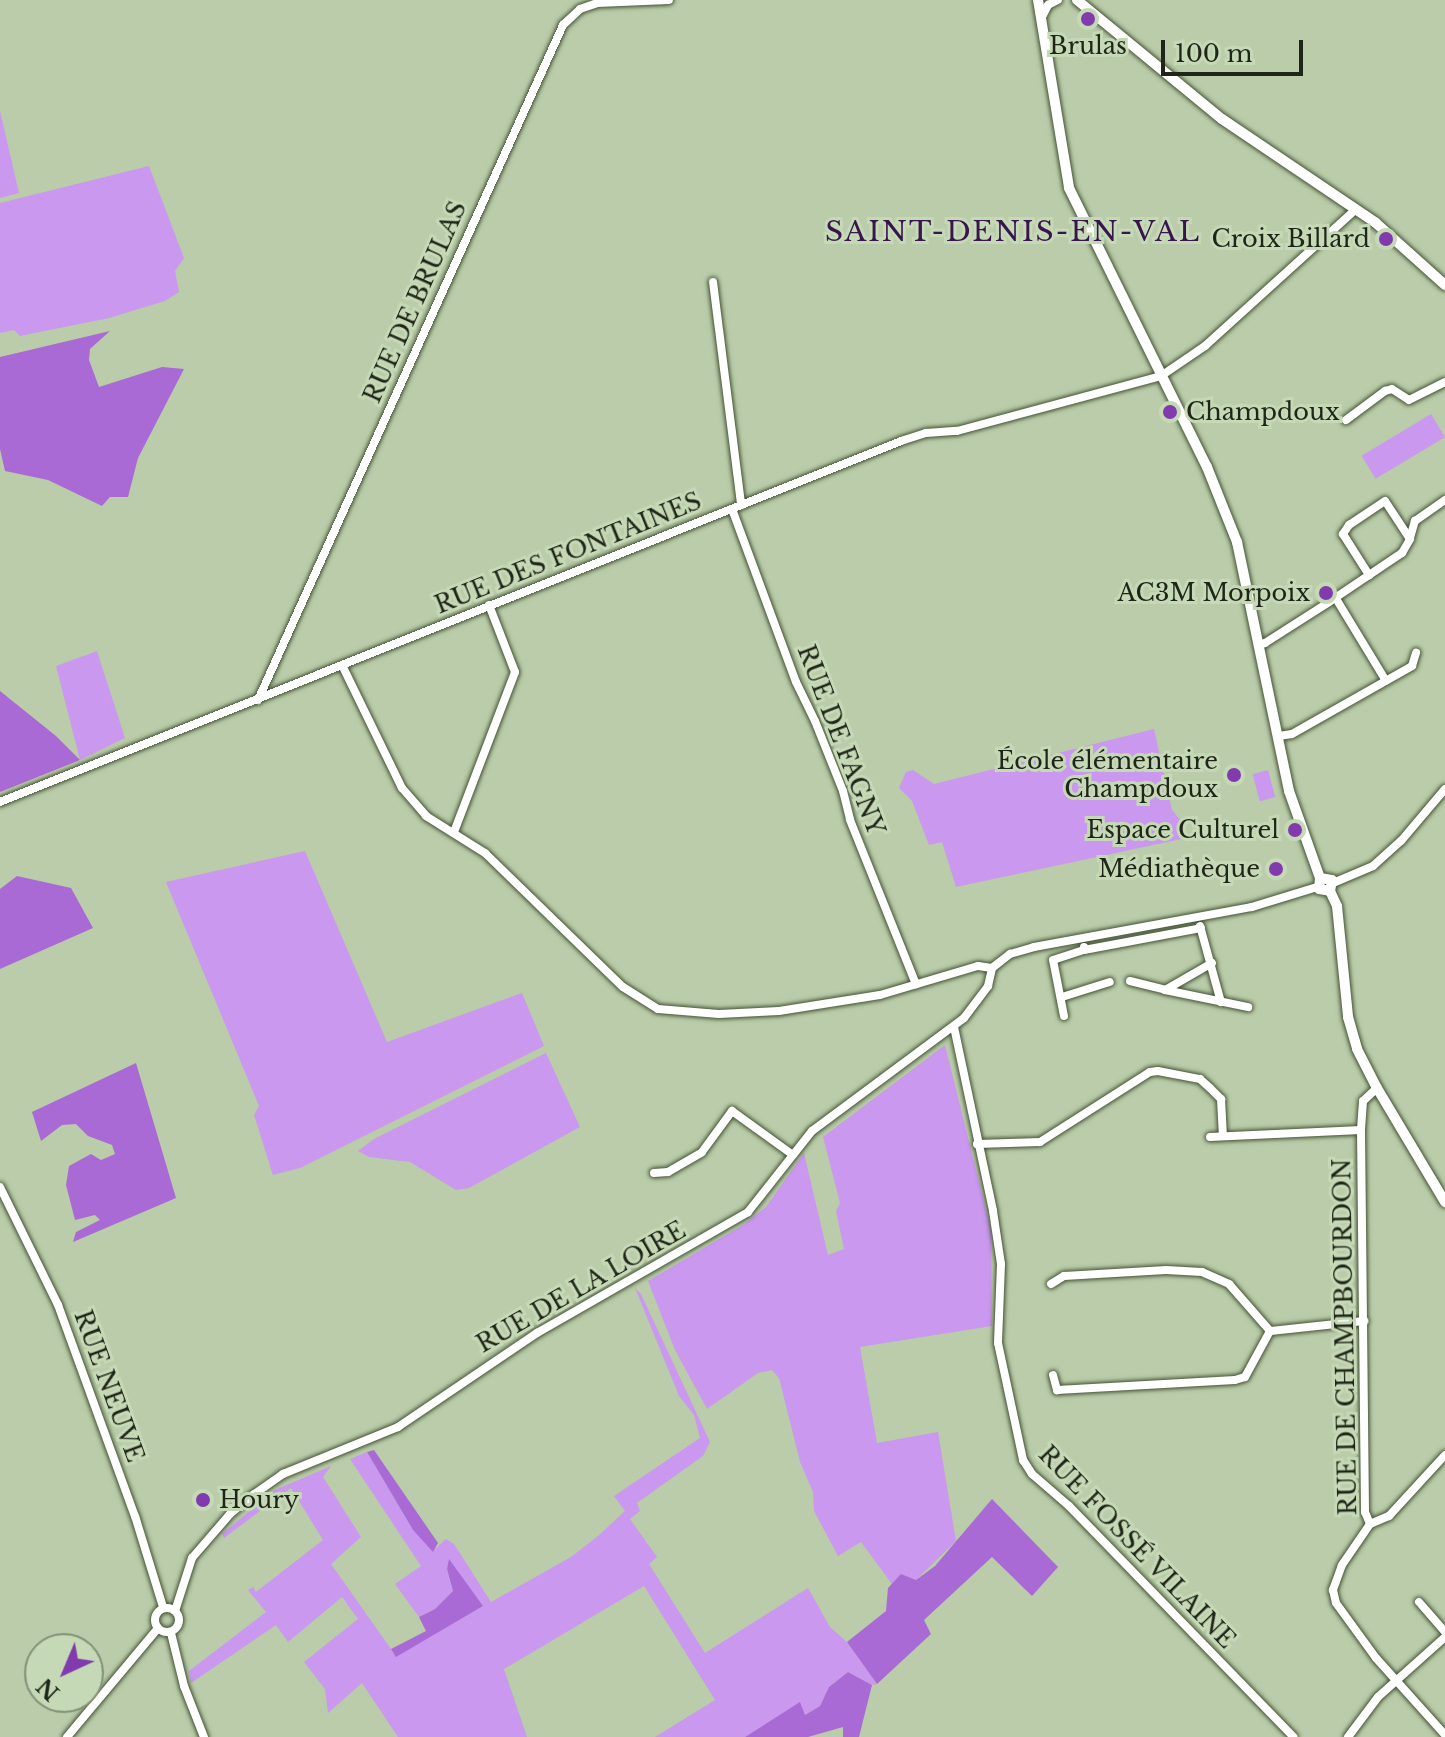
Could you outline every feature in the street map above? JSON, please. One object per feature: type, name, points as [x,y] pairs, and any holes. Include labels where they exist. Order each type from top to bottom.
[{"type":"street","name":"RUE DE BRULAS","points":[[258,700],[563,25],[580,9],[597,3],[669,0]]},
{"type":"street","points":[[1038,0],[1069,188],[1207,467],[1233,530],[1261,644],[1296,817],[1319,883]]},
{"type":"street","points":[[1041,20],[1048,5],[1058,0]]},
{"type":"street","points":[[1077,0],[1222,119],[1393,237],[1445,285]]},
{"type":"street","name":"RUE DES FONTAINES","points":[[0,802],[918,435],[957,431],[1161,376],[1205,346],[1356,209]]},
{"type":"street","name":"RUE DE FAGNY","points":[[713,282],[736,507],[796,682],[823,740],[850,820],[916,984]]},
{"type":"street","points":[[1346,420],[1385,391],[1392,389],[1409,400],[1416,399],[1445,382]]},
{"type":"street","points":[[1261,644],[1402,553],[1415,521],[1445,500]]},
{"type":"street","points":[[1369,575],[1343,534],[1349,525],[1385,501],[1410,539]]},
{"type":"street","points":[[1335,597],[1386,681]]},
{"type":"street","points":[[454,832],[515,672],[489,605]]},
{"type":"street","points":[[1279,736],[1292,734],[1412,666],[1416,653]]},
{"type":"street","points":[[342,665],[402,788],[426,816],[485,853],[623,987],[658,1009],[719,1014],[779,1011],[880,995],[978,966],[992,968],[1010,954],[1252,907],[1328,877],[1341,935],[1348,1017],[1357,1049],[1445,1202]]},
{"type":"street","points":[[1332,887],[1373,866],[1401,841],[1445,789]]},
{"type":"street","points":[[1199,917],[1221,1002]]},
{"type":"street","points":[[1064,1016],[1053,960],[1084,950],[1201,928]]},
{"type":"street","points":[[1082,938],[1084,950]]},
{"type":"street","points":[[1165,990],[1212,963]]},
{"type":"street","name":"RUE DE LA LOIRE","points":[[175,1611],[192,1558],[230,1514],[253,1495],[283,1474],[398,1427],[537,1333],[729,1224],[759,1201],[793,1155],[829,1118],[954,1027],[984,992],[992,968]]},
{"type":"street","points":[[1130,981],[1248,1007]]},
{"type":"street","points":[[1062,997],[1110,982]]},
{"type":"street","name":"RUE FOSSÉ VILAINE","points":[[954,1027],[993,1211],[1001,1264],[998,1343],[1023,1460],[1041,1483],[1075,1512],[1294,1737]]},
{"type":"street","points":[[977,1144],[1040,1142],[1150,1072],[1158,1071],[1200,1079],[1210,1088],[1221,1099],[1223,1136]]},
{"type":"street","name":"RUE DE CHAMPBOURDON","points":[[1377,1088],[1363,1101],[1361,1130],[1365,1512],[1370,1524],[1342,1565],[1333,1590],[1336,1603],[1395,1682],[1445,1735]]},
{"type":"street","points":[[654,1173],[668,1172],[702,1152],[732,1111],[793,1155]]},
{"type":"street","points":[[1210,1137],[1361,1130]]},
{"type":"street","name":"RUE NEUVE","points":[[0,1187],[58,1305],[131,1502],[163,1607]]},
{"type":"street","points":[[1051,1284],[1064,1276],[1166,1270],[1202,1272],[1229,1284],[1270,1331]]},
{"type":"street","points":[[1270,1331],[1364,1321]]},
{"type":"street","points":[[1053,1375],[1057,1390],[1235,1380],[1245,1377],[1270,1331]]},
{"type":"street","points":[[1370,1524],[1389,1516],[1445,1455]]},
{"type":"street","points":[[1348,1737],[1378,1697],[1445,1635],[1419,1602]]},
{"type":"street","points":[[158,1628],[156,1621],[163,1607],[175,1611],[179,1621],[171,1633],[184,1686],[204,1737]]},
{"type":"street","points":[[158,1628],[171,1633]]},
{"type":"street","points":[[67,1737],[158,1628]]},
{"type":"shaded area","points":[[0,111],[19,193],[0,198]]},
{"type":"shaded area","points":[[149,166],[184,258],[175,271],[179,292],[165,301],[109,318],[20,336],[14,330],[0,333],[0,203]]},
{"type":"shaded area","points":[[110,331],[90,349],[89,360],[99,387],[162,367],[184,369],[138,458],[128,497],[110,497],[102,506],[48,480],[5,471],[0,449],[0,357]]},
{"type":"shaded area","points":[[1431,414],[1445,437],[1375,479],[1362,456]]},
{"type":"shaded area","points":[[97,651],[125,738],[80,760],[56,666]]},
{"type":"shaded area","points":[[0,691],[56,736],[80,760],[0,792]]},
{"type":"shaded area","points":[[1154,729],[1172,810],[1182,822],[1186,838],[956,887],[942,842],[929,845],[912,801],[899,788],[906,772],[913,770],[934,784]]},
{"type":"shaded area","points":[[1268,770],[1275,797],[1260,801],[1253,774]]},
{"type":"shaded area","points":[[305,851],[387,1042],[522,993],[544,1046],[300,1168],[273,1175],[254,1115],[259,1106],[166,882]]},
{"type":"shaded area","points":[[17,876],[71,888],[93,928],[0,969],[0,889]]},
{"type":"shaded area","points":[[945,1045],[991,1230],[992,1326],[860,1347],[877,1443],[938,1432],[956,1541],[916,1580],[901,1575],[892,1584],[861,1542],[838,1556],[814,1511],[813,1492],[800,1462],[779,1378],[772,1370],[758,1373],[707,1409],[675,1350],[648,1281],[743,1225],[766,1207],[804,1153],[828,1255],[844,1249],[836,1211],[840,1203],[823,1137]]},
{"type":"shaded area","points":[[546,1053],[580,1127],[469,1188],[456,1190],[410,1162],[369,1157],[358,1151],[374,1139]]},
{"type":"shaded area","points":[[136,1063],[176,1198],[73,1242],[76,1232],[100,1220],[95,1215],[75,1220],[66,1185],[69,1166],[91,1154],[101,1160],[115,1154],[112,1145],[88,1136],[76,1124],[62,1125],[41,1141],[32,1112]]},
{"type":"shaded area","points":[[635,1288],[641,1294],[710,1442],[703,1456],[637,1503],[640,1511],[630,1519],[657,1557],[649,1564],[705,1653],[808,1588],[830,1627],[847,1642],[877,1684],[872,1685],[848,1672],[829,1687],[820,1706],[805,1715],[800,1703],[745,1737],[655,1737],[715,1700],[644,1586],[504,1669],[527,1737],[398,1737],[362,1683],[328,1713],[325,1689],[304,1662],[358,1619],[342,1597],[288,1642],[276,1625],[191,1683],[189,1671],[266,1612],[248,1590],[253,1587],[256,1592],[323,1540],[291,1488],[224,1538],[222,1534],[275,1490],[331,1466],[323,1477],[361,1537],[331,1564],[396,1656],[483,1606],[447,1569],[453,1591],[435,1609],[419,1617],[395,1584],[421,1566],[350,1459],[367,1452],[413,1530],[433,1551],[446,1539],[454,1544],[491,1602],[571,1557],[598,1536],[625,1511],[614,1496],[700,1438],[694,1415],[679,1396]]},
{"type":"shaded area","points":[[374,1450],[438,1543],[433,1552],[413,1530],[367,1452]]},
{"type":"shaded area","points":[[992,1499],[1058,1567],[1032,1596],[992,1557],[924,1620],[931,1634],[877,1684],[847,1642],[886,1611],[888,1588],[901,1574],[916,1580],[935,1566]]},
{"type":"shaded area","points":[[449,1559],[483,1606],[396,1657],[391,1649],[426,1631],[419,1617],[435,1609],[453,1591],[447,1569]]},
{"type":"shaded area","points":[[848,1672],[872,1685],[859,1737],[843,1737],[843,1727],[808,1737],[745,1737],[800,1702],[805,1715],[820,1706],[829,1687]]},
{"type":"place","name":"Brulas","points":[[1088,19]]},
{"type":"place","name":"Croix Billard","points":[[1386,239]]},
{"type":"place","name":"Champdoux","points":[[1170,412]]},
{"type":"place","name":"AC3M Morpoix","points":[[1326,593]]},
{"type":"place","name":"École élémentaire Champdoux","points":[[1234,775]]},
{"type":"place","name":"Espace Culturel","points":[[1295,830]]},
{"type":"place","name":"Médiathèque","points":[[1276,869]]},
{"type":"place","name":"Houry","points":[[203,1500]]},
{"type":"district","name":"SAINT-DENIS-EN-VAL","points":[[1013,232]]}]
